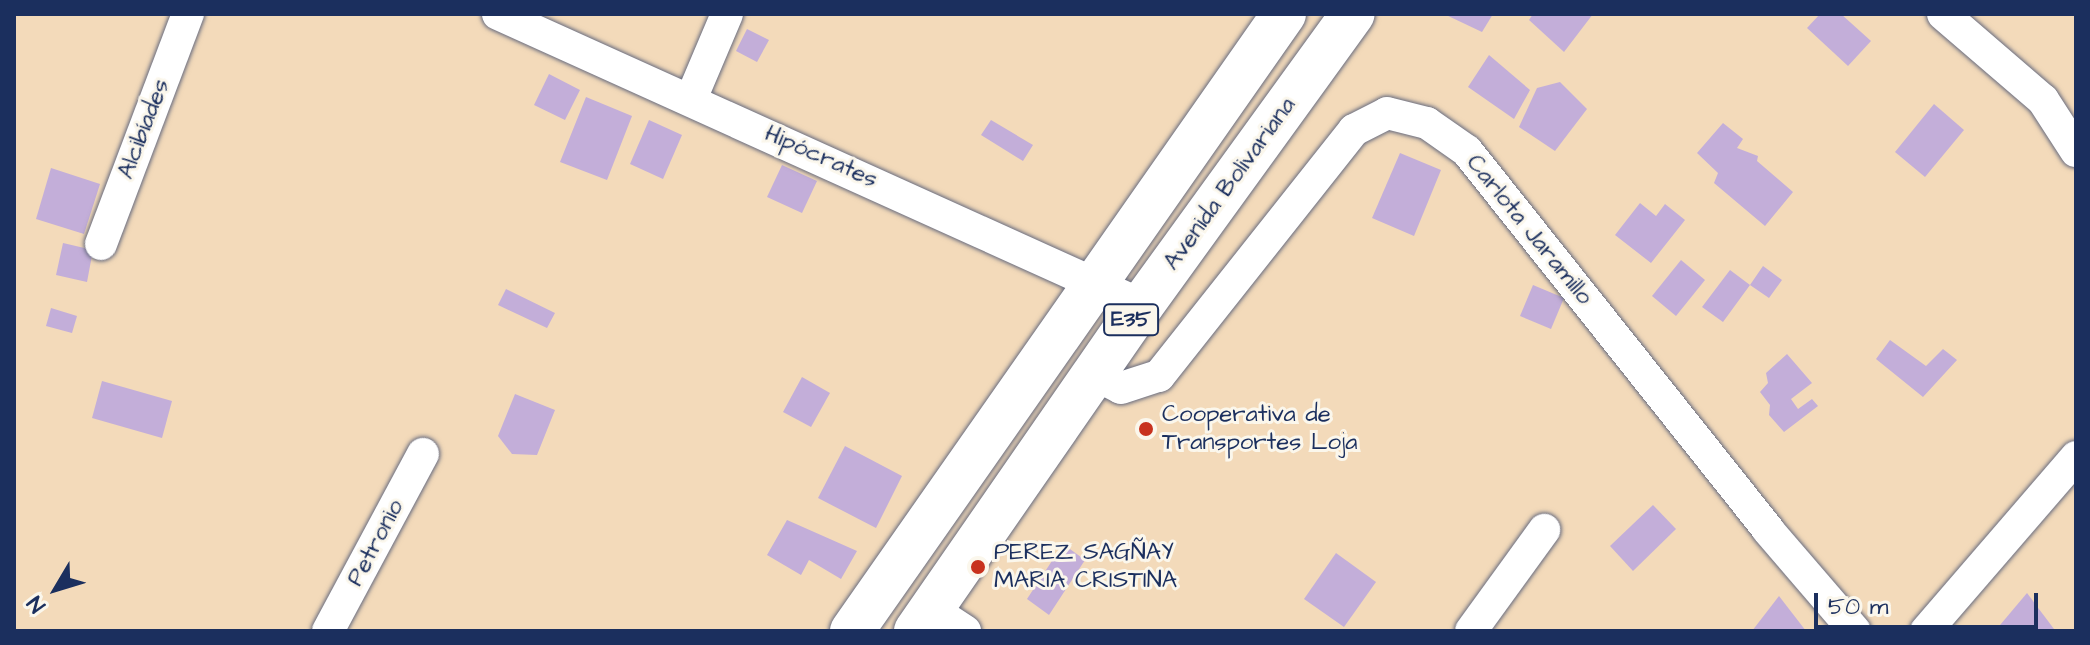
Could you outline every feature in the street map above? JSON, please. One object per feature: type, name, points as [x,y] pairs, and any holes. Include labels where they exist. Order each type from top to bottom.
[{"type":"highway","name":"E35","points":[[852,631],[1093,280],[1284,14]]},
{"type":"highway","name":"Avenida Bolivariana","points":[[937,623],[1094,374],[1353,14]]},
{"type":"street","name":"Alcibíades","points":[[101,244],[188,14]]},
{"type":"street","name":"Hipócrates","points":[[498,14],[1093,280],[1142,305]]},
{"type":"street","points":[[691,99],[727,14]]},
{"type":"street","points":[[1943,14],[2043,100],[2076,151]]},
{"type":"street","name":"Carlota Jaramillo","points":[[1094,374],[1121,388],[1159,376],[1354,130],[1387,113],[1427,123],[1467,151],[1768,530],[1855,631]]},
{"type":"street","name":"Petronio","points":[[328,631],[423,454]]},
{"type":"street","points":[[1926,631],[2076,457]]},
{"type":"street","points":[[1471,631],[1544,530]]},
{"type":"building","points":[[1444,14],[1493,14],[1482,32]]},
{"type":"building","points":[[1533,14],[1593,14],[1564,52],[1529,20]]},
{"type":"building","points":[[1820,14],[1841,14],[1871,41],[1848,66],[1807,28]]},
{"type":"building","points":[[747,29],[769,40],[757,62],[736,51]]},
{"type":"building","points":[[1489,55],[1530,90],[1514,119],[1468,87]]},
{"type":"building","points":[[549,74],[580,90],[565,120],[534,105]]},
{"type":"building","points":[[1560,82],[1587,109],[1555,151],[1519,127],[1537,88]]},
{"type":"building","points":[[586,97],[632,116],[607,180],[560,162]]},
{"type":"building","points":[[1934,104],[1964,130],[1925,177],[1895,152]]},
{"type":"building","points":[[649,120],[682,135],[663,179],[630,164]]},
{"type":"building","points":[[991,120],[1033,145],[1023,161],[981,135]]},
{"type":"building","points":[[1723,123],[1743,139],[1737,148],[1758,156],[1757,161],[1793,192],[1765,226],[1714,183],[1718,173],[1697,153]]},
{"type":"building","points":[[1400,153],[1441,170],[1414,236],[1372,218]]},
{"type":"building","points":[[782,165],[817,181],[802,213],[767,197]]},
{"type":"building","points":[[51,168],[100,184],[84,234],[36,219]]},
{"type":"building","points":[[1640,203],[1656,216],[1665,204],[1685,220],[1651,263],[1615,235]]},
{"type":"building","points":[[63,243],[93,250],[87,282],[56,275]]},
{"type":"building","points":[[1681,260],[1705,280],[1676,316],[1652,296]]},
{"type":"building","points":[[1763,266],[1782,280],[1769,298],[1750,285]]},
{"type":"building","points":[[1730,270],[1750,285],[1723,322],[1702,307]]},
{"type":"building","points":[[1533,285],[1564,298],[1551,329],[1520,316]]},
{"type":"building","points":[[506,289],[555,313],[547,328],[498,305]]},
{"type":"building","points":[[51,308],[77,316],[72,333],[46,326]]},
{"type":"building","points":[[1890,340],[1926,366],[1943,349],[1957,360],[1923,397],[1876,359]]},
{"type":"building","points":[[1787,354],[1812,383],[1791,399],[1798,409],[1812,399],[1818,406],[1784,432],[1769,415],[1770,405],[1760,392],[1768,383],[1766,373]]},
{"type":"building","points":[[802,377],[830,393],[811,427],[783,412]]},
{"type":"building","points":[[102,381],[172,401],[162,438],[92,418]]},
{"type":"building","points":[[515,394],[555,410],[537,455],[512,454],[498,436]]},
{"type":"building","points":[[845,446],[902,476],[876,528],[818,498]]},
{"type":"building","points":[[1653,505],[1676,529],[1633,571],[1610,546]]},
{"type":"building","points":[[787,520],[857,551],[841,579],[809,560],[801,575],[767,555]]},
{"type":"building","points":[[1063,544],[1085,560],[1049,615],[1027,599]]},
{"type":"building","points":[[1336,553],[1376,582],[1344,627],[1304,599]]},
{"type":"building","points":[[2027,593],[2054,629],[1995,631]]},
{"type":"building","points":[[1779,596],[1806,631],[1752,631]]},
{"type":"place","name":"Cooperativa de Transportes Loja","points":[[1146,429]]},
{"type":"place","name":"PEREZ SAGÑAY MARIA CRISTINA","points":[[978,567]]}]
